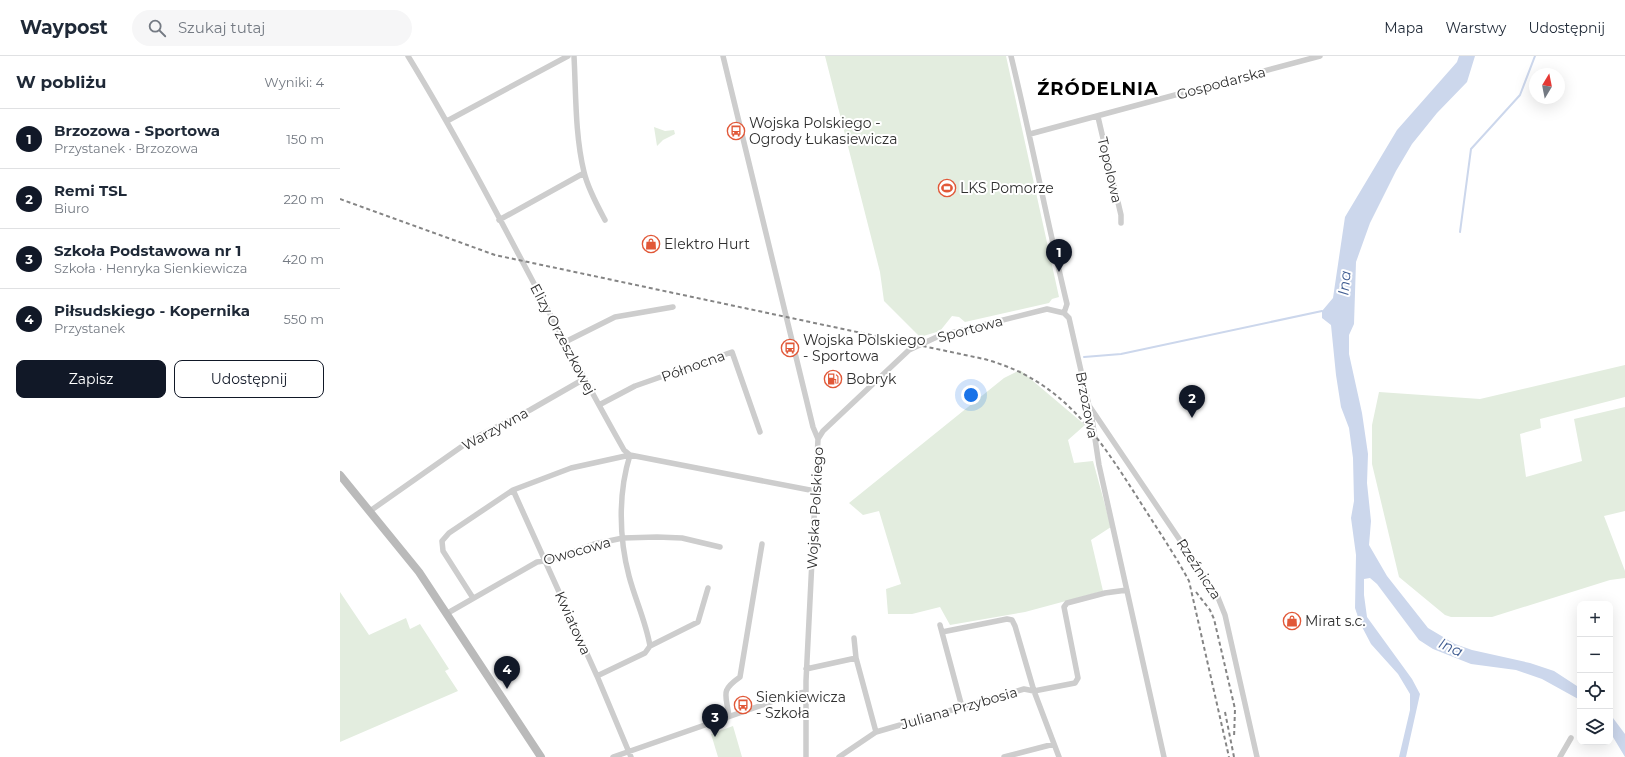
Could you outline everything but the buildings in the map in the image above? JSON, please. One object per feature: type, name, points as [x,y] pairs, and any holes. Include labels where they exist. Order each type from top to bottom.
[{"type":"street","name":"Elizy Orzeszkowej","points":[[408,56],[447,122],[584,379],[624,450],[630,455]]},
{"type":"street","points":[[447,122],[568,56]]},
{"type":"street","points":[[574,56],[579,146],[584,173],[592,194],[605,220]]},
{"type":"street","name":"Wojska Polskiego","points":[[723,56],[813,427],[818,439],[805,692],[806,757]]},
{"type":"street","name":"Brzozowa","points":[[1011,56],[1030,134],[1048,225],[1067,304],[1064,314],[1069,318],[1088,403],[1099,465],[1164,757]]},
{"type":"street","name":"Gospodarska","points":[[1030,134],[1098,117],[1320,56]]},
{"type":"street","name":"Topolowa","points":[[1098,117],[1121,215],[1121,223]]},
{"type":"street","points":[[499,220],[584,173]]},
{"type":"street","points":[[565,342],[615,317],[673,307]]},
{"type":"street","name":"Sportowa","points":[[818,439],[823,431],[909,350],[944,334],[1047,309],[1064,314]]},
{"type":"street","name":"Północna","points":[[599,405],[635,386],[732,352],[760,432]]},
{"type":"street","name":"Warzywna","points":[[370,511],[471,440],[530,410],[584,379]]},
{"type":"street","name":"Rzeźnicza","points":[[1088,403],[1217,595],[1225,615],[1257,757]]},
{"type":"street","points":[[630,455],[622,487],[623,538],[629,575],[650,646]]},
{"type":"street","points":[[473,598],[443,551],[442,541],[449,534],[513,490],[571,468],[630,455],[815,491]]},
{"type":"street","points":[[340,475],[410,560],[541,757]]},
{"type":"street","name":"Kwiatowa","points":[[513,490],[597,676],[631,757]]},
{"type":"street","name":"Owocowa","points":[[446,614],[544,560],[555,559],[594,544],[623,538],[657,536],[682,538],[720,547]]},
{"type":"street","points":[[729,716],[725,692],[728,685],[740,677],[762,544]]},
{"type":"street","points":[[597,676],[645,653],[650,646],[698,622],[708,588]]},
{"type":"street","name":"Juliana Przybosia","points":[[839,757],[876,732],[1024,689],[1034,691],[1075,683],[1078,678],[1064,607],[1067,603],[1105,593],[1127,590]]},
{"type":"street","points":[[942,632],[1007,619],[1012,620],[1016,626],[1032,677],[1034,691],[1059,757]]},
{"type":"street","points":[[940,626],[962,707]]},
{"type":"street","points":[[854,638],[856,658],[876,732]]},
{"type":"street","points":[[806,669],[856,658]]},
{"type":"street","points":[[613,757],[791,695],[805,692]]},
{"type":"street","points":[[1560,757],[1571,738]]},
{"type":"street","points":[[1004,757],[1054,744]]},
{"type":"green space","name":"LKS Pomorze","points":[[825,56],[1006,56],[1059,297],[1052,299],[1049,303],[965,322],[959,317],[952,316],[940,331],[920,337],[884,301],[880,272]]},
{"type":"green space","points":[[654,127],[665,131],[674,130],[675,134],[663,140],[657,146]]},
{"type":"green space","points":[[1625,365],[1625,397],[1540,419],[1541,428],[1520,434],[1526,477],[1582,461],[1574,419],[1625,407],[1625,511],[1604,516],[1625,571],[1625,578],[1610,580],[1492,617],[1451,617],[1445,615],[1399,577],[1372,464],[1372,425],[1379,392],[1480,399]]},
{"type":"green space","points":[[1020,370],[1085,425],[1068,440],[1074,463],[1093,461],[1111,527],[1091,540],[1103,591],[1025,612],[950,625],[940,607],[912,614],[888,614],[886,589],[901,584],[879,511],[863,515],[849,503],[1004,378]]},
{"type":"green space","points":[[340,592],[369,635],[406,618],[410,629],[420,624],[449,669],[445,671],[458,691],[340,742]]},
{"type":"green space","points":[[733,726],[742,757],[718,757],[711,734]]},
{"type":"water","name":"Ina","points":[[1459,56],[1475,56],[1467,82],[1437,113],[1412,144],[1396,171],[1370,223],[1356,262],[1354,324],[1349,335],[1349,354],[1362,413],[1368,454],[1367,483],[1371,521],[1369,545],[1387,576],[1428,628],[1455,644],[1472,650],[1530,663],[1554,671],[1577,686],[1577,698],[1542,679],[1516,670],[1471,664],[1433,649],[1419,640],[1377,584],[1370,578],[1364,579],[1364,595],[1367,617],[1412,679],[1420,694],[1406,757],[1399,757],[1410,710],[1410,694],[1398,674],[1371,644],[1360,623],[1355,608],[1356,555],[1351,518],[1354,501],[1353,458],[1349,428],[1341,407],[1331,325],[1322,318],[1322,311],[1333,298],[1345,217],[1397,130],[1457,62]]},
{"type":"water","points":[[1613,718],[1625,734],[1625,757],[1613,737]]},
{"type":"waterway","points":[[1460,232],[1471,149],[1520,95],[1535,56]]},
{"type":"waterway","points":[[1084,357],[1121,354],[1322,311]]},
{"type":"railway","points":[[340,199],[495,255],[984,359],[1012,368],[1036,381],[1057,396],[1076,413],[1093,433],[1124,476],[1189,581],[1229,757]]},
{"type":"railway","points":[[1196,592],[1210,610],[1214,619],[1235,709],[1234,738]]},
{"type":"railway","points":[[1225,712],[1234,757]]},
{"type":"place","name":"Wojska Polskiego - Ogrody Łukasiewicza","points":[[736,131]]},
{"type":"place","name":"LKS Pomorze","points":[[947,188]]},
{"type":"place","name":"Elektro Hurt","points":[[651,244]]},
{"type":"place","name":"Brzozowa - Sportowa","points":[[1059,272]]},
{"type":"place","name":"Wojska Polskiego - Sportowa","points":[[790,348]]},
{"type":"place","name":"Bobryk","points":[[833,379]]},
{"type":"place","name":"Remi TSL","points":[[1192,418]]},
{"type":"place","name":"Mirat s.c.","points":[[1292,621]]},
{"type":"place","name":"Piłsudskiego - Kopernika","points":[[507,689]]},
{"type":"place","name":"Sienkiewicza - Szkoła","points":[[743,705]]},
{"type":"place","name":"Szkoła Podstawowa nr 1","points":[[715,737]]},
{"type":"district","name":"ŹRÓDELNIA","points":[[1098,89]]}]
